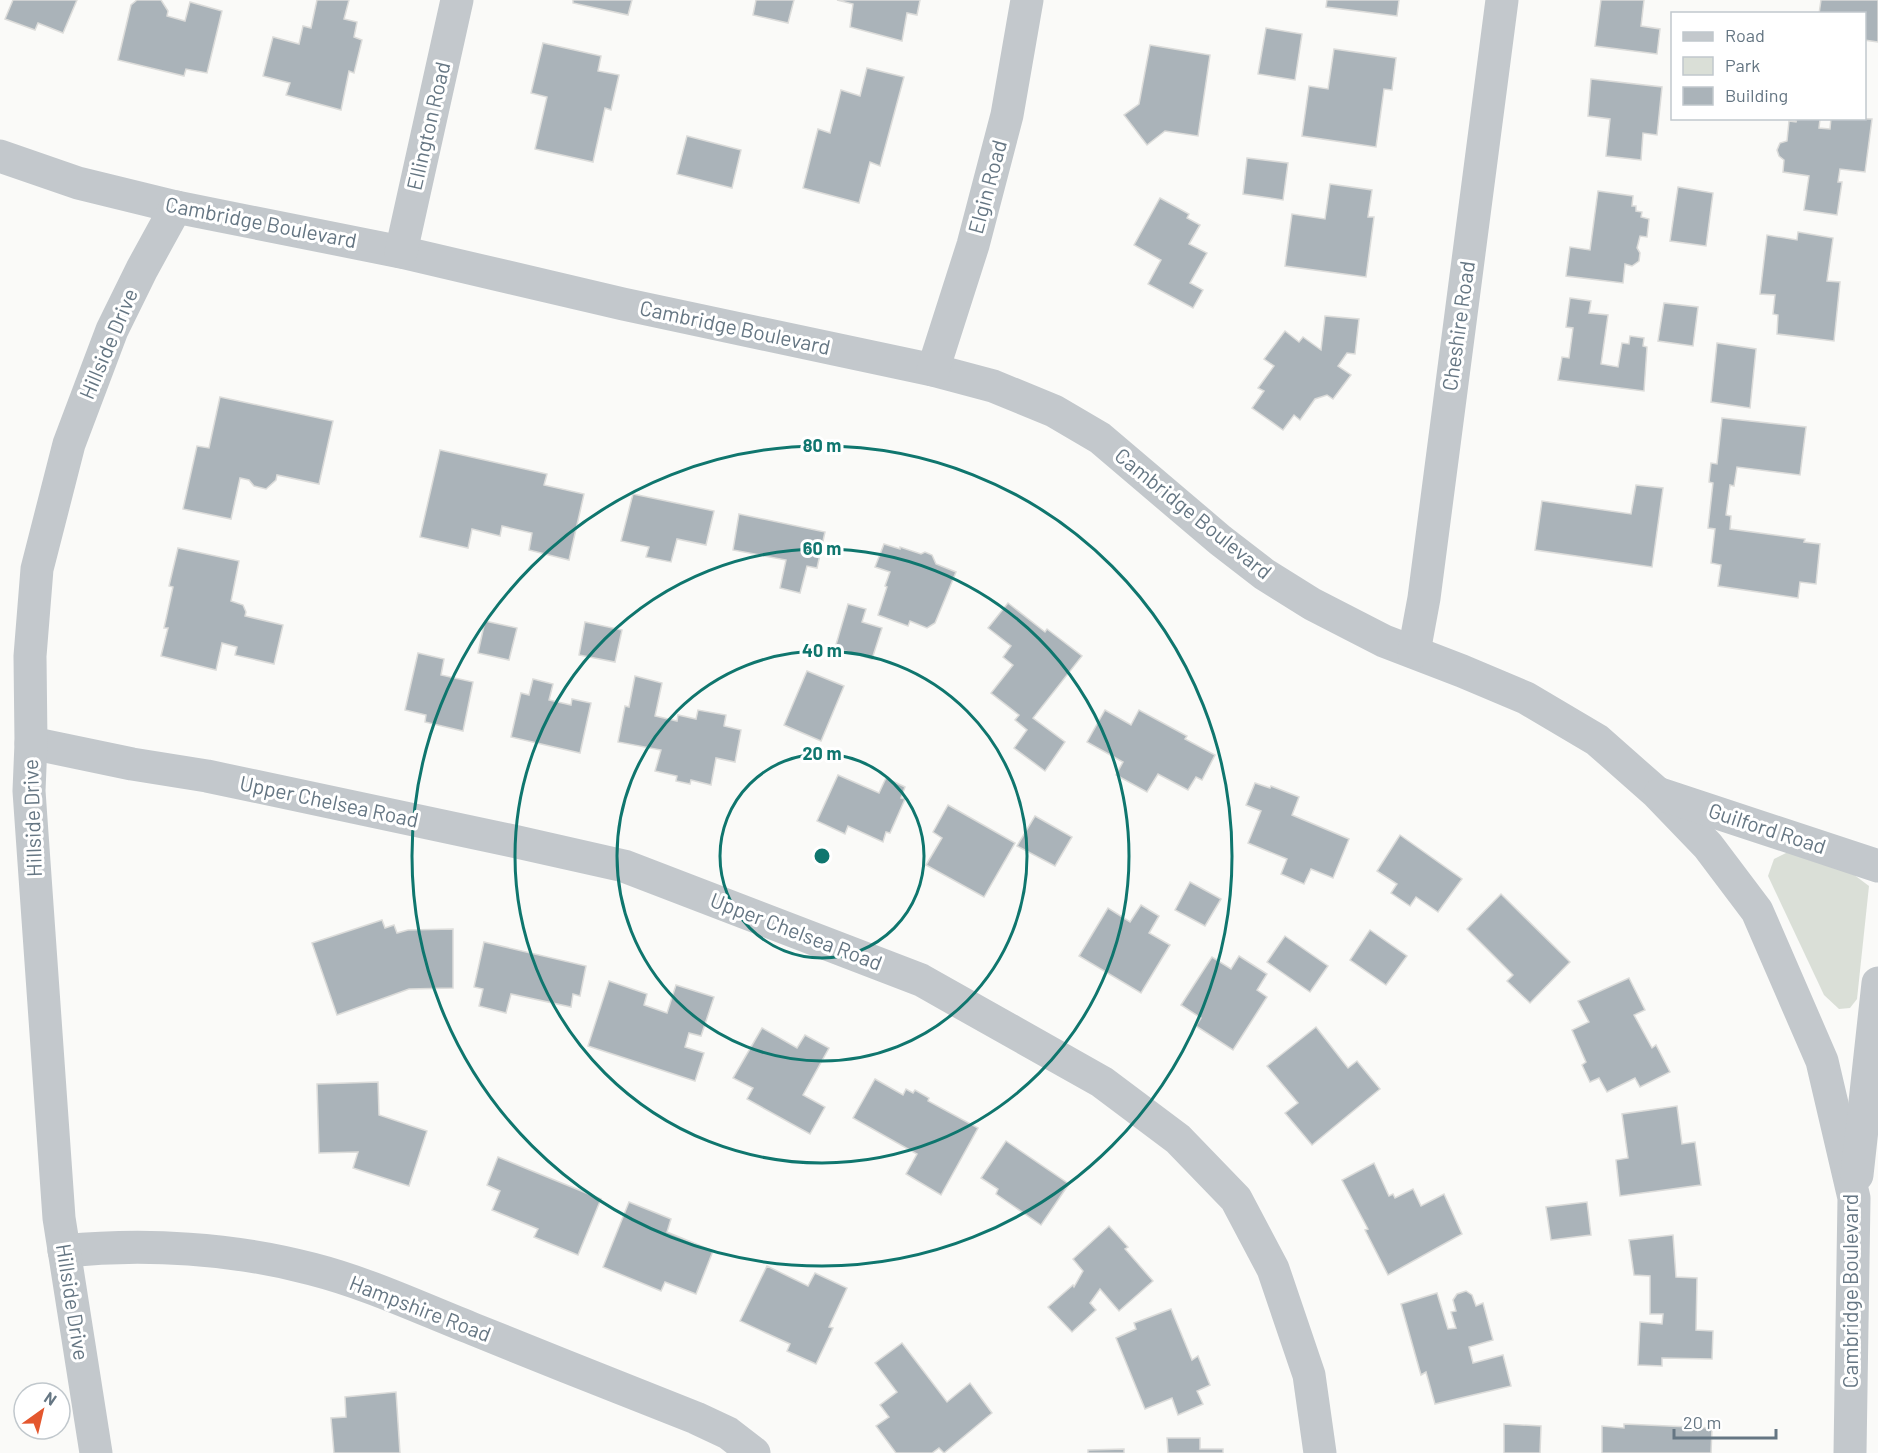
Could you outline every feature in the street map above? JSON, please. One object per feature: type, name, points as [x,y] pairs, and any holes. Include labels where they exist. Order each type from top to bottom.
[{"type":"street","name":"Ellington Road","points":[[401,252],[457,0]]},
{"type":"street","name":"Elgin Road","points":[[933,370],[973,245],[1004,126],[1027,0]]},
{"type":"street","name":"Cheshire Road","points":[[1414,652],[1424,598],[1502,0]]},
{"type":"street","name":"Cambridge Boulevard","points":[[0,156],[78,183],[176,207],[401,252],[624,304],[933,370],[993,386],[1054,411],[1100,438],[1220,540],[1264,574],[1312,604],[1359,629],[1526,698],[1597,740],[1656,792],[1708,846],[1757,911],[1822,1061],[1854,1198],[1850,1453]]},
{"type":"street","name":"Hillside Drive","points":[[96,1453],[59,1218],[29,791],[30,656],[38,569],[69,444],[112,330],[176,207]]},
{"type":"street","name":"Upper Chelsea Road","points":[[31,743],[132,764],[207,776],[624,866],[921,980],[1102,1082],[1178,1139],[1236,1199],[1273,1269],[1309,1376],[1320,1453]]},
{"type":"street","name":"Guilford Road","points":[[1656,792],[1878,866]]},
{"type":"street","points":[[1854,1198],[1878,983]]},
{"type":"street","name":"Hampshire Road","points":[[64,1251],[106,1247],[159,1248],[251,1256],[312,1269],[382,1292],[696,1418],[728,1433],[754,1453]]},
{"type":"green space","points":[[1790,851],[1849,871],[1869,886],[1857,999],[1850,1008],[1839,1009],[1824,995],[1768,876],[1774,859]]},
{"type":"building","points":[[13,0],[77,0],[63,33],[38,23],[35,30],[5,19]]},
{"type":"building","points":[[137,0],[161,0],[168,11],[167,16],[185,21],[190,2],[222,11],[207,73],[186,69],[184,76],[118,60],[131,5]]},
{"type":"building","points":[[317,0],[349,0],[344,19],[357,22],[354,37],[362,40],[354,73],[349,71],[341,110],[286,95],[290,83],[263,76],[273,37],[299,44],[303,26],[311,28]]},
{"type":"building","points":[[573,0],[632,0],[628,15],[573,3]]},
{"type":"building","points":[[756,0],[794,0],[788,23],[753,15]]},
{"type":"building","points":[[837,0],[920,0],[917,15],[907,13],[902,41],[850,27],[853,4]]},
{"type":"building","points":[[1327,0],[1399,0],[1397,16],[1326,7]]},
{"type":"building","points":[[1601,0],[1644,0],[1641,26],[1660,29],[1657,54],[1595,46]]},
{"type":"building","points":[[1821,0],[1878,0],[1878,42],[1866,40],[1866,12],[1819,12]]},
{"type":"building","points":[[1266,28],[1302,34],[1295,80],[1258,74]]},
{"type":"building","points":[[543,43],[601,56],[598,71],[619,75],[611,110],[605,108],[593,162],[535,149],[547,97],[531,93]]},
{"type":"building","points":[[1150,45],[1210,55],[1198,136],[1165,131],[1147,145],[1124,115],[1139,104]]},
{"type":"building","points":[[1334,49],[1396,58],[1392,90],[1384,89],[1376,147],[1302,136],[1309,86],[1328,89]]},
{"type":"building","points":[[867,68],[904,77],[880,166],[870,162],[859,203],[803,188],[818,129],[830,133],[841,90],[860,96]]},
{"type":"building","points":[[1591,79],[1662,87],[1657,135],[1643,133],[1641,160],[1606,156],[1610,119],[1588,116]]},
{"type":"building","points":[[1872,119],[1865,172],[1840,169],[1838,182],[1842,182],[1837,215],[1804,210],[1809,176],[1783,172],[1784,160],[1779,156],[1777,150],[1780,143],[1787,141],[1789,121],[1796,122],[1796,120],[1820,120],[1819,128],[1830,129],[1831,120]]},
{"type":"building","points":[[687,136],[741,150],[732,188],[677,174]]},
{"type":"building","points":[[1247,158],[1288,163],[1283,200],[1243,194]]},
{"type":"building","points":[[1330,184],[1372,190],[1368,217],[1374,217],[1366,277],[1285,266],[1292,214],[1325,219]]},
{"type":"building","points":[[1678,187],[1713,193],[1706,246],[1670,241]]},
{"type":"building","points":[[1598,191],[1633,196],[1632,206],[1636,206],[1636,211],[1642,212],[1641,217],[1649,219],[1647,237],[1640,236],[1637,248],[1640,253],[1639,261],[1632,266],[1625,264],[1623,283],[1566,276],[1570,247],[1590,250]]},
{"type":"building","points":[[1160,198],[1189,214],[1187,218],[1200,225],[1189,244],[1207,253],[1190,283],[1203,290],[1193,308],[1148,284],[1161,260],[1134,245]]},
{"type":"building","points":[[1798,232],[1833,238],[1827,281],[1840,282],[1834,341],[1777,334],[1778,315],[1773,314],[1775,295],[1760,294],[1767,235],[1797,240]]},
{"type":"building","points":[[1570,298],[1591,301],[1589,313],[1608,315],[1601,364],[1618,367],[1622,343],[1629,344],[1630,336],[1644,338],[1643,346],[1647,347],[1644,391],[1558,380],[1562,357],[1569,358],[1573,328],[1566,327]]},
{"type":"building","points":[[1664,303],[1698,307],[1693,346],[1658,341]]},
{"type":"building","points":[[1325,316],[1359,319],[1355,354],[1347,353],[1338,366],[1351,375],[1333,399],[1327,395],[1315,399],[1300,420],[1294,415],[1283,430],[1252,408],[1264,391],[1258,388],[1274,366],[1264,359],[1285,331],[1299,342],[1303,337],[1321,350]]},
{"type":"building","points":[[1717,343],[1756,349],[1750,408],[1711,402]]},
{"type":"building","points":[[220,397],[333,421],[319,484],[277,475],[276,480],[266,489],[254,486],[249,480],[240,478],[231,519],[183,509],[197,446],[209,448]]},
{"type":"building","points":[[1722,418],[1806,427],[1800,475],[1737,467],[1734,486],[1730,485],[1726,515],[1731,516],[1730,529],[1805,539],[1804,542],[1820,544],[1816,584],[1800,582],[1798,598],[1718,586],[1721,565],[1711,563],[1715,529],[1708,528],[1713,483],[1709,482],[1711,463],[1717,464]]},
{"type":"building","points":[[440,450],[547,474],[544,485],[584,494],[569,560],[529,550],[532,533],[502,526],[500,536],[472,529],[468,548],[420,537]]},
{"type":"building","points":[[1636,485],[1663,488],[1652,567],[1535,550],[1542,501],[1631,514]]},
{"type":"building","points":[[633,494],[714,511],[706,545],[677,539],[671,562],[646,557],[649,547],[621,541]]},
{"type":"building","points":[[739,514],[825,532],[817,568],[807,566],[800,593],[780,588],[786,560],[733,550]]},
{"type":"building","points":[[884,544],[921,554],[925,552],[932,555],[936,564],[956,572],[935,623],[927,628],[910,621],[908,626],[878,615],[890,572],[875,567]]},
{"type":"building","points":[[178,548],[239,561],[231,601],[243,605],[245,616],[283,625],[274,664],[235,655],[237,647],[222,643],[216,670],[161,656],[168,628],[164,628],[173,587],[169,586]]},
{"type":"building","points":[[1008,603],[1045,632],[1047,629],[1082,656],[1033,718],[1065,742],[1045,771],[1014,748],[1027,730],[1015,720],[1019,715],[991,693],[1013,665],[1003,657],[1011,646],[988,628]]},
{"type":"building","points":[[848,604],[866,609],[862,622],[882,628],[872,659],[835,648]]},
{"type":"building","points":[[485,621],[517,628],[509,660],[478,653]]},
{"type":"building","points":[[585,622],[622,630],[615,662],[579,655]]},
{"type":"building","points":[[418,653],[444,659],[441,675],[473,682],[463,731],[425,722],[426,715],[405,710]]},
{"type":"building","points":[[807,671],[844,686],[821,741],[784,725]]},
{"type":"building","points":[[635,676],[662,683],[655,716],[677,721],[678,715],[696,719],[698,710],[726,715],[724,726],[741,730],[735,762],[716,758],[711,785],[691,780],[690,784],[676,781],[677,776],[655,771],[661,750],[618,742],[625,706],[629,707]]},
{"type":"building","points":[[533,679],[553,684],[549,700],[571,705],[572,699],[591,703],[580,753],[511,737],[521,693],[529,695]]},
{"type":"building","points":[[1105,710],[1131,725],[1139,710],[1187,736],[1185,739],[1215,755],[1202,780],[1196,777],[1188,790],[1158,774],[1147,792],[1116,775],[1123,762],[1087,742]]},
{"type":"building","points":[[838,775],[879,793],[886,778],[905,787],[901,798],[905,799],[890,833],[886,832],[883,842],[848,826],[845,834],[817,821]]},
{"type":"building","points":[[1255,783],[1270,788],[1271,786],[1299,797],[1292,815],[1349,839],[1333,878],[1311,869],[1304,884],[1281,874],[1287,859],[1248,843],[1261,811],[1246,805]]},
{"type":"building","points":[[948,805],[1015,843],[984,897],[926,865],[942,838],[933,832]]},
{"type":"building","points":[[1035,816],[1072,837],[1055,866],[1017,846]]},
{"type":"building","points":[[1400,835],[1462,879],[1438,912],[1416,897],[1410,906],[1391,893],[1397,884],[1377,871]]},
{"type":"building","points":[[1190,882],[1221,899],[1205,926],[1175,910]]},
{"type":"building","points":[[1501,894],[1570,962],[1530,1003],[1507,981],[1513,975],[1467,929]]},
{"type":"building","points":[[1141,905],[1159,916],[1149,933],[1170,945],[1141,993],[1079,956],[1108,908],[1130,922]]},
{"type":"building","points":[[382,920],[385,928],[394,925],[397,933],[408,930],[453,929],[453,988],[409,989],[337,1015],[312,943]]},
{"type":"building","points":[[1370,930],[1407,956],[1386,985],[1350,960]]},
{"type":"building","points":[[1285,936],[1328,966],[1310,992],[1267,962]]},
{"type":"building","points":[[484,942],[586,966],[580,996],[573,994],[571,1007],[511,994],[506,1013],[479,1006],[483,989],[474,987]]},
{"type":"building","points":[[1239,956],[1267,974],[1257,990],[1267,997],[1233,1050],[1196,1026],[1201,1018],[1181,1005],[1212,957],[1231,969]]},
{"type":"building","points":[[1629,978],[1645,1010],[1634,1015],[1652,1048],[1656,1045],[1670,1072],[1640,1087],[1635,1078],[1607,1092],[1599,1078],[1590,1082],[1582,1065],[1586,1062],[1572,1030],[1589,1022],[1578,1001]]},
{"type":"building","points":[[609,981],[647,994],[644,1005],[667,1013],[676,985],[714,997],[701,1036],[689,1033],[685,1047],[704,1053],[695,1081],[588,1046]]},
{"type":"building","points":[[1316,1027],[1348,1068],[1357,1061],[1380,1089],[1312,1145],[1285,1113],[1298,1103],[1267,1066]]},
{"type":"building","points":[[762,1028],[797,1048],[805,1035],[829,1048],[803,1095],[825,1107],[810,1134],[747,1099],[753,1088],[733,1078]]},
{"type":"building","points":[[875,1079],[903,1095],[906,1089],[913,1093],[915,1090],[929,1098],[928,1101],[978,1128],[941,1195],[906,1174],[917,1154],[853,1118]]},
{"type":"building","points":[[378,1082],[379,1115],[427,1131],[409,1186],[353,1168],[358,1152],[319,1153],[317,1084]]},
{"type":"building","points":[[1677,1106],[1682,1144],[1695,1142],[1701,1185],[1620,1196],[1616,1160],[1628,1158],[1622,1114]]},
{"type":"building","points":[[1006,1141],[1069,1184],[1041,1225],[996,1194],[998,1189],[981,1178]]},
{"type":"building","points":[[498,1157],[601,1199],[578,1255],[534,1237],[538,1229],[492,1210],[500,1191],[487,1185]]},
{"type":"building","points":[[1374,1163],[1389,1196],[1393,1194],[1395,1198],[1413,1189],[1421,1206],[1444,1194],[1462,1234],[1388,1275],[1365,1230],[1368,1229],[1342,1180]]},
{"type":"building","points":[[629,1202],[671,1219],[667,1232],[713,1251],[696,1294],[665,1282],[661,1291],[603,1267]]},
{"type":"building","points":[[1587,1202],[1591,1235],[1551,1240],[1546,1207]]},
{"type":"building","points":[[1109,1226],[1128,1247],[1125,1249],[1153,1281],[1119,1311],[1100,1289],[1090,1303],[1096,1310],[1072,1332],[1048,1307],[1073,1285],[1074,1287],[1083,1271],[1073,1259]]},
{"type":"building","points":[[1673,1235],[1676,1277],[1697,1278],[1696,1330],[1713,1331],[1712,1359],[1662,1358],[1662,1366],[1638,1365],[1640,1322],[1662,1324],[1663,1314],[1650,1314],[1650,1276],[1634,1275],[1629,1240]]},
{"type":"building","points":[[767,1266],[808,1286],[815,1273],[847,1288],[829,1327],[833,1328],[816,1364],[787,1351],[790,1344],[740,1321]]},
{"type":"building","points":[[1466,1291],[1472,1295],[1476,1306],[1483,1303],[1493,1340],[1469,1347],[1473,1363],[1503,1355],[1511,1386],[1435,1404],[1426,1372],[1421,1375],[1401,1304],[1437,1293],[1448,1329],[1456,1328],[1451,1312],[1456,1311],[1453,1300],[1457,1294]]},
{"type":"building","points":[[1171,1309],[1192,1360],[1198,1356],[1210,1385],[1197,1391],[1203,1404],[1178,1415],[1172,1398],[1145,1409],[1116,1338],[1136,1329],[1134,1323]]},
{"type":"building","points":[[902,1343],[947,1402],[970,1383],[992,1413],[944,1453],[939,1448],[932,1453],[896,1453],[876,1426],[889,1417],[880,1405],[897,1392],[875,1363]]},
{"type":"building","points":[[396,1392],[400,1453],[334,1453],[331,1418],[346,1417],[345,1397]]},
{"type":"building","points":[[1504,1424],[1541,1426],[1540,1453],[1504,1453]]},
{"type":"building","points":[[1624,1424],[1712,1428],[1711,1453],[1602,1453],[1602,1426],[1624,1428]]},
{"type":"building","points":[[1167,1438],[1200,1438],[1200,1449],[1223,1449],[1223,1453],[1168,1453]]},
{"type":"building","points":[[1124,1449],[1124,1453],[1088,1453],[1088,1450]]}]
